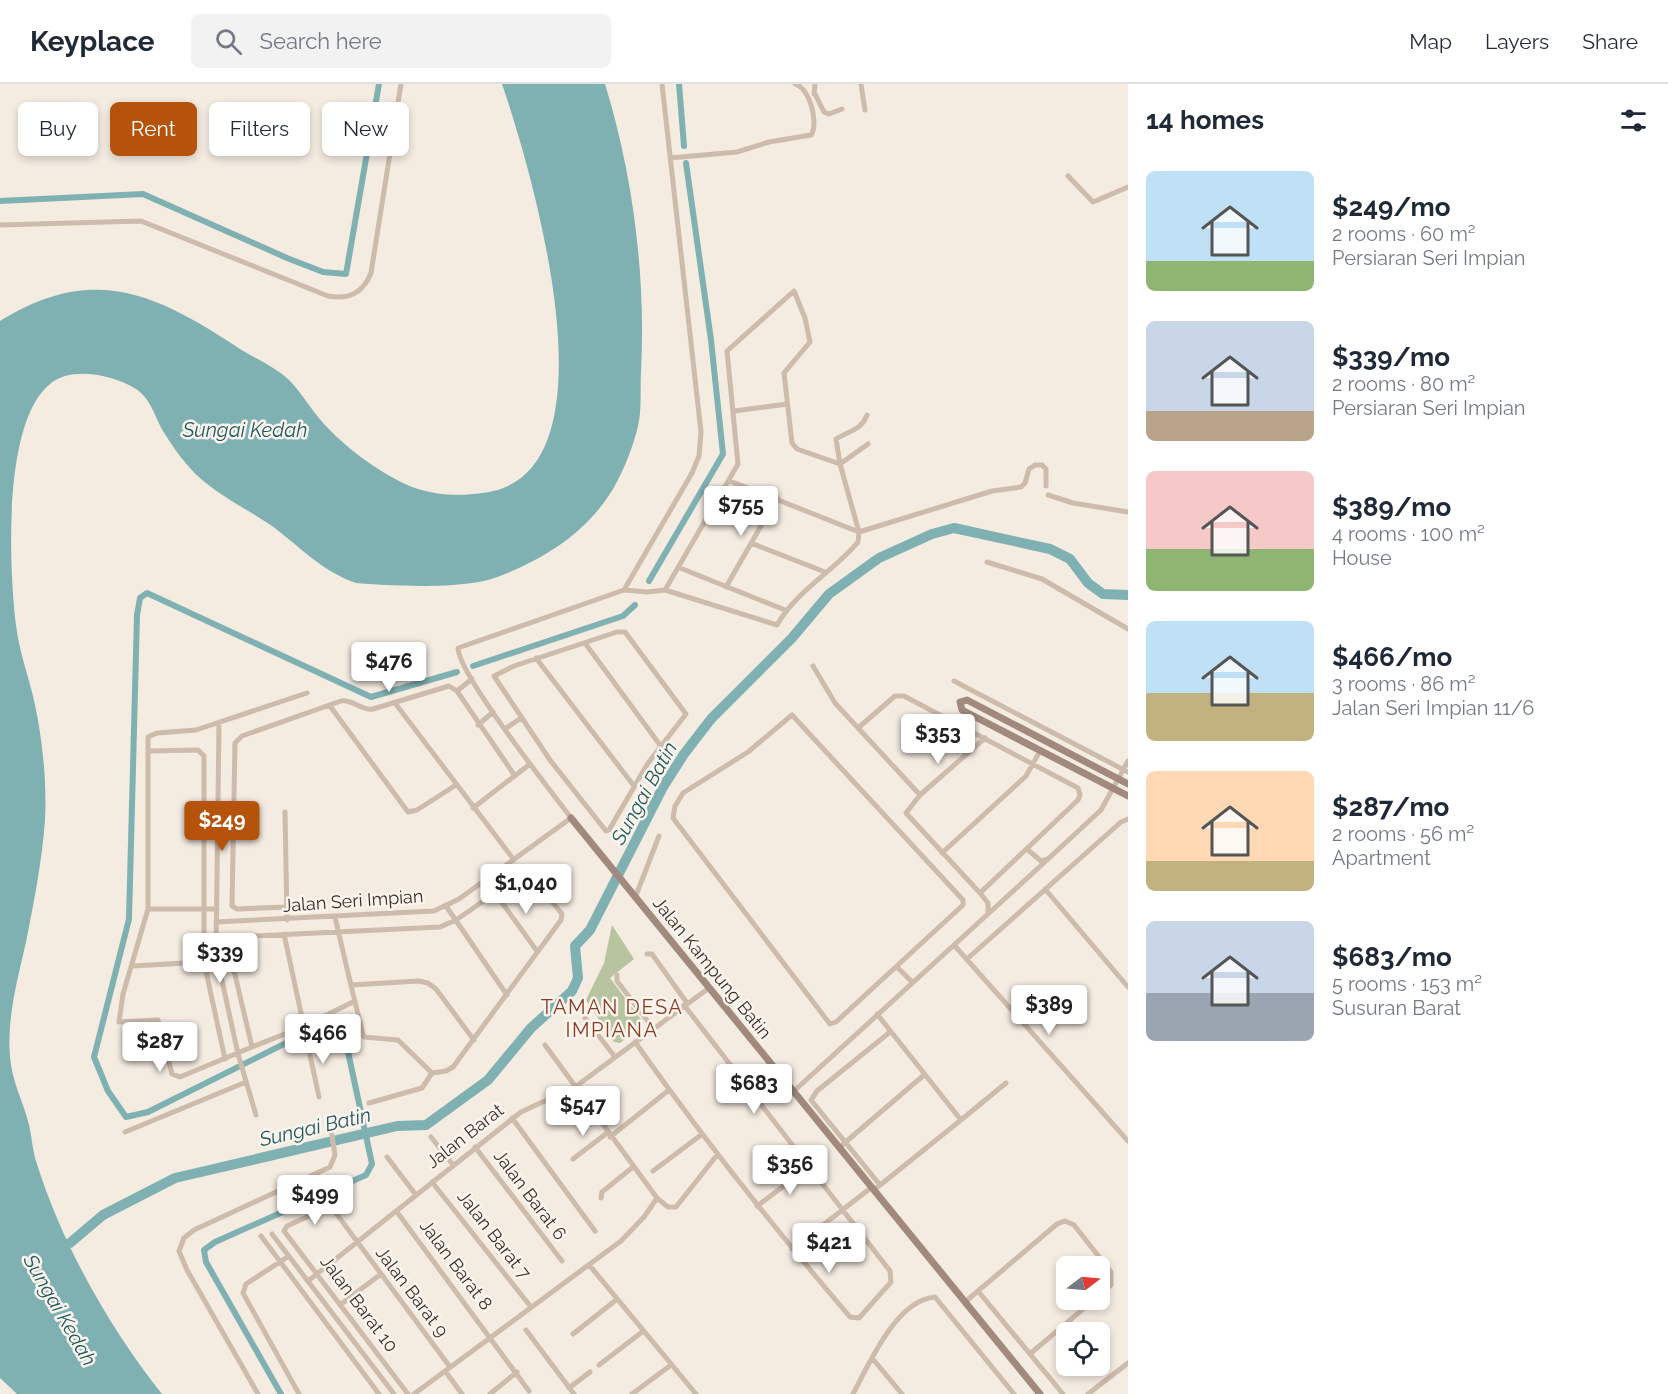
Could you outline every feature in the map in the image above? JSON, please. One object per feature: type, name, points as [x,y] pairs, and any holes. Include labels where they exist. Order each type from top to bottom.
[{"type":"street","points":[[0,225],[141,221],[328,296],[348,297],[362,290],[371,273],[401,84]]},
{"type":"street","points":[[662,84],[701,444],[692,473],[624,590],[647,592],[665,590],[777,625],[785,610],[855,545],[859,532],[840,464],[836,440],[854,431],[867,415]]},
{"type":"street","points":[[795,84],[803,87],[812,95],[824,112],[829,114],[842,109]]},
{"type":"street","points":[[670,158],[737,152],[769,142],[811,135],[814,128],[812,95],[815,84]]},
{"type":"street","points":[[861,84],[866,110]]},
{"type":"street","points":[[1068,176],[1093,202],[1128,187]]},
{"type":"street","points":[[665,590],[680,568],[738,464],[735,411],[727,351],[789,292],[795,292],[810,345],[784,373],[794,446],[840,464]]},
{"type":"street","points":[[735,411],[787,405]]},
{"type":"street","points":[[840,464],[868,444]]},
{"type":"street","points":[[730,481],[859,532],[992,491],[1021,487],[1025,483],[1029,469],[1035,465],[1042,465],[1046,469],[1046,486]]},
{"type":"street","points":[[1048,495],[1073,503],[1128,512]]},
{"type":"street","points":[[726,587],[777,498]]},
{"type":"street","points":[[751,543],[825,572]]},
{"type":"street","points":[[987,562],[1042,579],[1128,629]]},
{"type":"street","points":[[680,568],[785,610]]},
{"type":"street","name":"Jalan Kampung Batin","points":[[624,590],[461,645],[458,651],[462,664],[505,729],[571,818],[794,1091],[842,1144],[1040,1394]]},
{"type":"street","points":[[625,632],[685,710],[685,717],[660,745],[614,823],[606,831],[521,718],[494,676],[536,658],[585,643],[625,632]]},
{"type":"street","points":[[585,643],[660,745]]},
{"type":"street","points":[[536,658],[634,786]]},
{"type":"street","points":[[813,666],[835,703],[920,795]]},
{"type":"street","points":[[457,692],[472,679]]},
{"type":"street","points":[[954,681],[1126,771]]},
{"type":"street","points":[[287,907],[237,909],[232,906],[235,743],[242,736],[345,700],[369,710],[445,686],[452,687],[514,776]]},
{"type":"street","points":[[307,693],[190,732],[152,734],[148,737],[148,909],[119,1022],[158,1020],[172,1074],[176,1077],[239,1056],[252,1047],[303,1029],[355,1001]]},
{"type":"street","points":[[858,728],[895,696],[904,696],[1035,763],[1078,788],[1080,795],[1028,849],[980,893]]},
{"type":"street","points":[[1128,784],[967,700],[960,702],[962,710],[1128,796]]},
{"type":"street","points":[[395,703],[514,860]]},
{"type":"street","points":[[330,706],[408,812],[417,810],[456,785]]},
{"type":"street","points":[[478,725],[494,712]]},
{"type":"street","points":[[795,716],[962,896],[963,905],[897,967],[836,1022],[826,1021],[676,823],[674,812],[683,793],[748,752],[788,717],[795,716]]},
{"type":"street","points":[[505,729],[521,718]]},
{"type":"street","points":[[219,723],[217,960],[239,1056],[256,1115]]},
{"type":"street","points":[[985,738],[920,795],[906,813],[980,893],[988,903],[988,914]]},
{"type":"street","points":[[149,751],[198,750],[204,756],[204,962],[225,1059]]},
{"type":"street","points":[[942,853],[1026,776],[1040,751]]},
{"type":"street","points":[[794,1091],[1101,810],[1126,771],[1128,761]]},
{"type":"street","points":[[473,808],[530,764]]},
{"type":"street","points":[[285,812],[287,920]]},
{"type":"street","name":"Jalan Seri Impian","points":[[216,922],[425,913],[446,906],[571,818]]},
{"type":"street","points":[[967,959],[1121,822],[1128,819]]},
{"type":"street","points":[[635,898],[659,836]]},
{"type":"street","points":[[1028,849],[1041,861],[1048,859]]},
{"type":"street","points":[[252,1047],[228,940],[236,936],[434,927],[456,920],[524,871],[529,871],[562,914],[561,920],[453,1067],[446,1071],[432,1073],[422,1088],[369,1103]]},
{"type":"street","points":[[1045,889],[1128,987]]},
{"type":"street","points":[[495,893],[537,951]]},
{"type":"street","points":[[446,906],[507,995]]},
{"type":"street","points":[[148,909],[217,909]]},
{"type":"street","points":[[335,917],[364,1037],[398,1040],[432,1073]]},
{"type":"street","points":[[284,933],[319,1096]]},
{"type":"street","points":[[954,945],[1128,1141]]},
{"type":"street","points":[[635,1042],[701,1135],[757,1206],[850,1317],[859,1318],[891,1282],[892,1277],[685,1004],[652,954],[647,954]]},
{"type":"street","points":[[132,966],[204,962]]},
{"type":"street","points":[[897,967],[912,982]]},
{"type":"street","points":[[617,975],[617,981],[652,1028]]},
{"type":"street","points":[[351,985],[419,981],[428,983],[436,989],[474,1040]]},
{"type":"street","name":"Jalan Barat","points":[[308,1281],[512,1118],[535,1104],[575,1087],[709,988]]},
{"type":"street","points":[[877,1014],[961,1120]]},
{"type":"street","points":[[585,1018],[615,1057]]},
{"type":"street","points":[[890,1032],[813,1095],[812,1100],[842,1144],[924,1075]]},
{"type":"street","points":[[545,1045],[633,1167],[657,1198],[668,1207],[676,1207],[717,1155]]},
{"type":"street","points":[[125,1132],[246,1082]]},
{"type":"street","points":[[792,1249],[842,1210],[875,1188],[1006,1083]]},
{"type":"street","points":[[573,1159],[669,1090]]},
{"type":"street","points":[[512,1118],[595,1231]]},
{"type":"street","points":[[258,1394],[183,1262],[179,1251],[181,1244],[194,1230],[326,1170],[335,1160],[330,1123]]},
{"type":"street","points":[[653,1171],[701,1135]]},
{"type":"street","points":[[431,1137],[453,1165]]},
{"type":"street","name":"Jalan Barat 6","points":[[475,1148],[562,1261]]},
{"type":"street","points":[[387,1157],[416,1195]]},
{"type":"street","points":[[601,1198],[602,1192],[633,1167]]},
{"type":"street","points":[[757,1206],[809,1167]]},
{"type":"street","name":"Jalan Barat 7","points":[[432,1182],[531,1307]]},
{"type":"street","points":[[414,1394],[490,1336],[590,1266],[630,1234],[657,1198]]},
{"type":"street","name":"Jalan Barat 10","points":[[327,1208],[287,1226],[284,1228],[286,1233],[408,1394]]},
{"type":"street","name":"Jalan Barat 9","points":[[327,1208],[333,1209],[381,1274],[462,1394]]},
{"type":"street","name":"Jalan Barat 8","points":[[397,1212],[529,1391]]},
{"type":"street","points":[[965,1302],[1057,1224],[1065,1221],[1074,1226],[1098,1256]]},
{"type":"street","points":[[273,1234],[394,1394]]},
{"type":"street","points":[[261,1236],[380,1394]]},
{"type":"street","points":[[289,1256],[246,1284],[243,1293],[299,1394]]},
{"type":"street","points":[[590,1266],[642,1332],[696,1394]]},
{"type":"street","points":[[1110,1271],[1110,1286]]},
{"type":"street","points":[[340,1305],[381,1274]]},
{"type":"street","points":[[978,1291],[1063,1394]]},
{"type":"street","points":[[853,1394],[880,1340],[893,1324],[922,1300],[935,1297],[1014,1394]]},
{"type":"street","points":[[573,1334],[616,1300]]},
{"type":"street","points":[[1031,1353],[1082,1310]]},
{"type":"street","points":[[526,1330],[574,1394]]},
{"type":"street","points":[[599,1365],[642,1332]]},
{"type":"street","points":[[872,1358],[902,1394]]},
{"type":"street","points":[[1088,1394],[1128,1362]]},
{"type":"street","points":[[632,1394],[671,1365]]},
{"type":"street","points":[[490,1394],[517,1372]]},
{"type":"street","points":[[569,1388],[590,1372]]},
{"type":"green space","points":[[612,925],[634,959],[610,978],[643,1022],[643,1025],[620,1043],[614,1042],[586,1000],[604,963]]},
{"type":"water","name":"Sungai Kedah","points":[[502,84],[605,84],[623,154],[635,226],[642,335],[638,426],[628,458],[613,489],[591,518],[564,542],[517,569],[486,580],[430,586],[356,583],[322,565],[272,526],[218,492],[198,476],[172,445],[152,408],[136,389],[111,378],[92,374],[73,374],[65,376],[44,390],[29,415],[19,448],[14,486],[11,526],[13,599],[17,634],[39,726],[44,773],[45,820],[37,881],[11,1019],[11,1065],[28,1121],[35,1159],[60,1225],[106,1314],[162,1394],[17,1394],[0,1378],[0,321],[33,304],[63,294],[92,290],[120,292],[148,299],[204,326],[283,375],[341,441],[372,465],[394,478],[415,488],[436,493],[467,495],[489,492],[529,471],[551,429],[559,373],[556,309],[545,241],[515,123]]},
{"type":"waterway","points":[[0,201],[143,194],[287,258],[323,272],[346,274],[379,84]]},
{"type":"waterway","points":[[679,84],[684,146]]},
{"type":"waterway","points":[[649,581],[723,454],[711,340],[686,163]]},
{"type":"waterway","name":"Sungai Batin","points":[[57,1246],[70,1243],[103,1215],[175,1178],[397,1126],[426,1125],[488,1080],[531,1028],[572,991],[578,978],[575,946],[590,930],[663,787],[684,754],[711,719],[792,638],[829,594],[879,558],[932,534],[954,528],[1050,549],[1070,559],[1088,583],[1103,594],[1128,595]]},
{"type":"waterway","points":[[281,1394],[206,1262],[204,1250],[215,1242],[366,1175],[372,1164],[341,1019],[320,1026],[148,1112],[126,1117],[108,1091],[94,1057],[129,919],[137,615],[140,598],[147,593],[371,697],[457,672]]},
{"type":"waterway","points":[[473,666],[623,616],[635,605]]},
{"type":"district","name":"TAMAN DESA IMPIANA","points":[[612,1018]]}]
